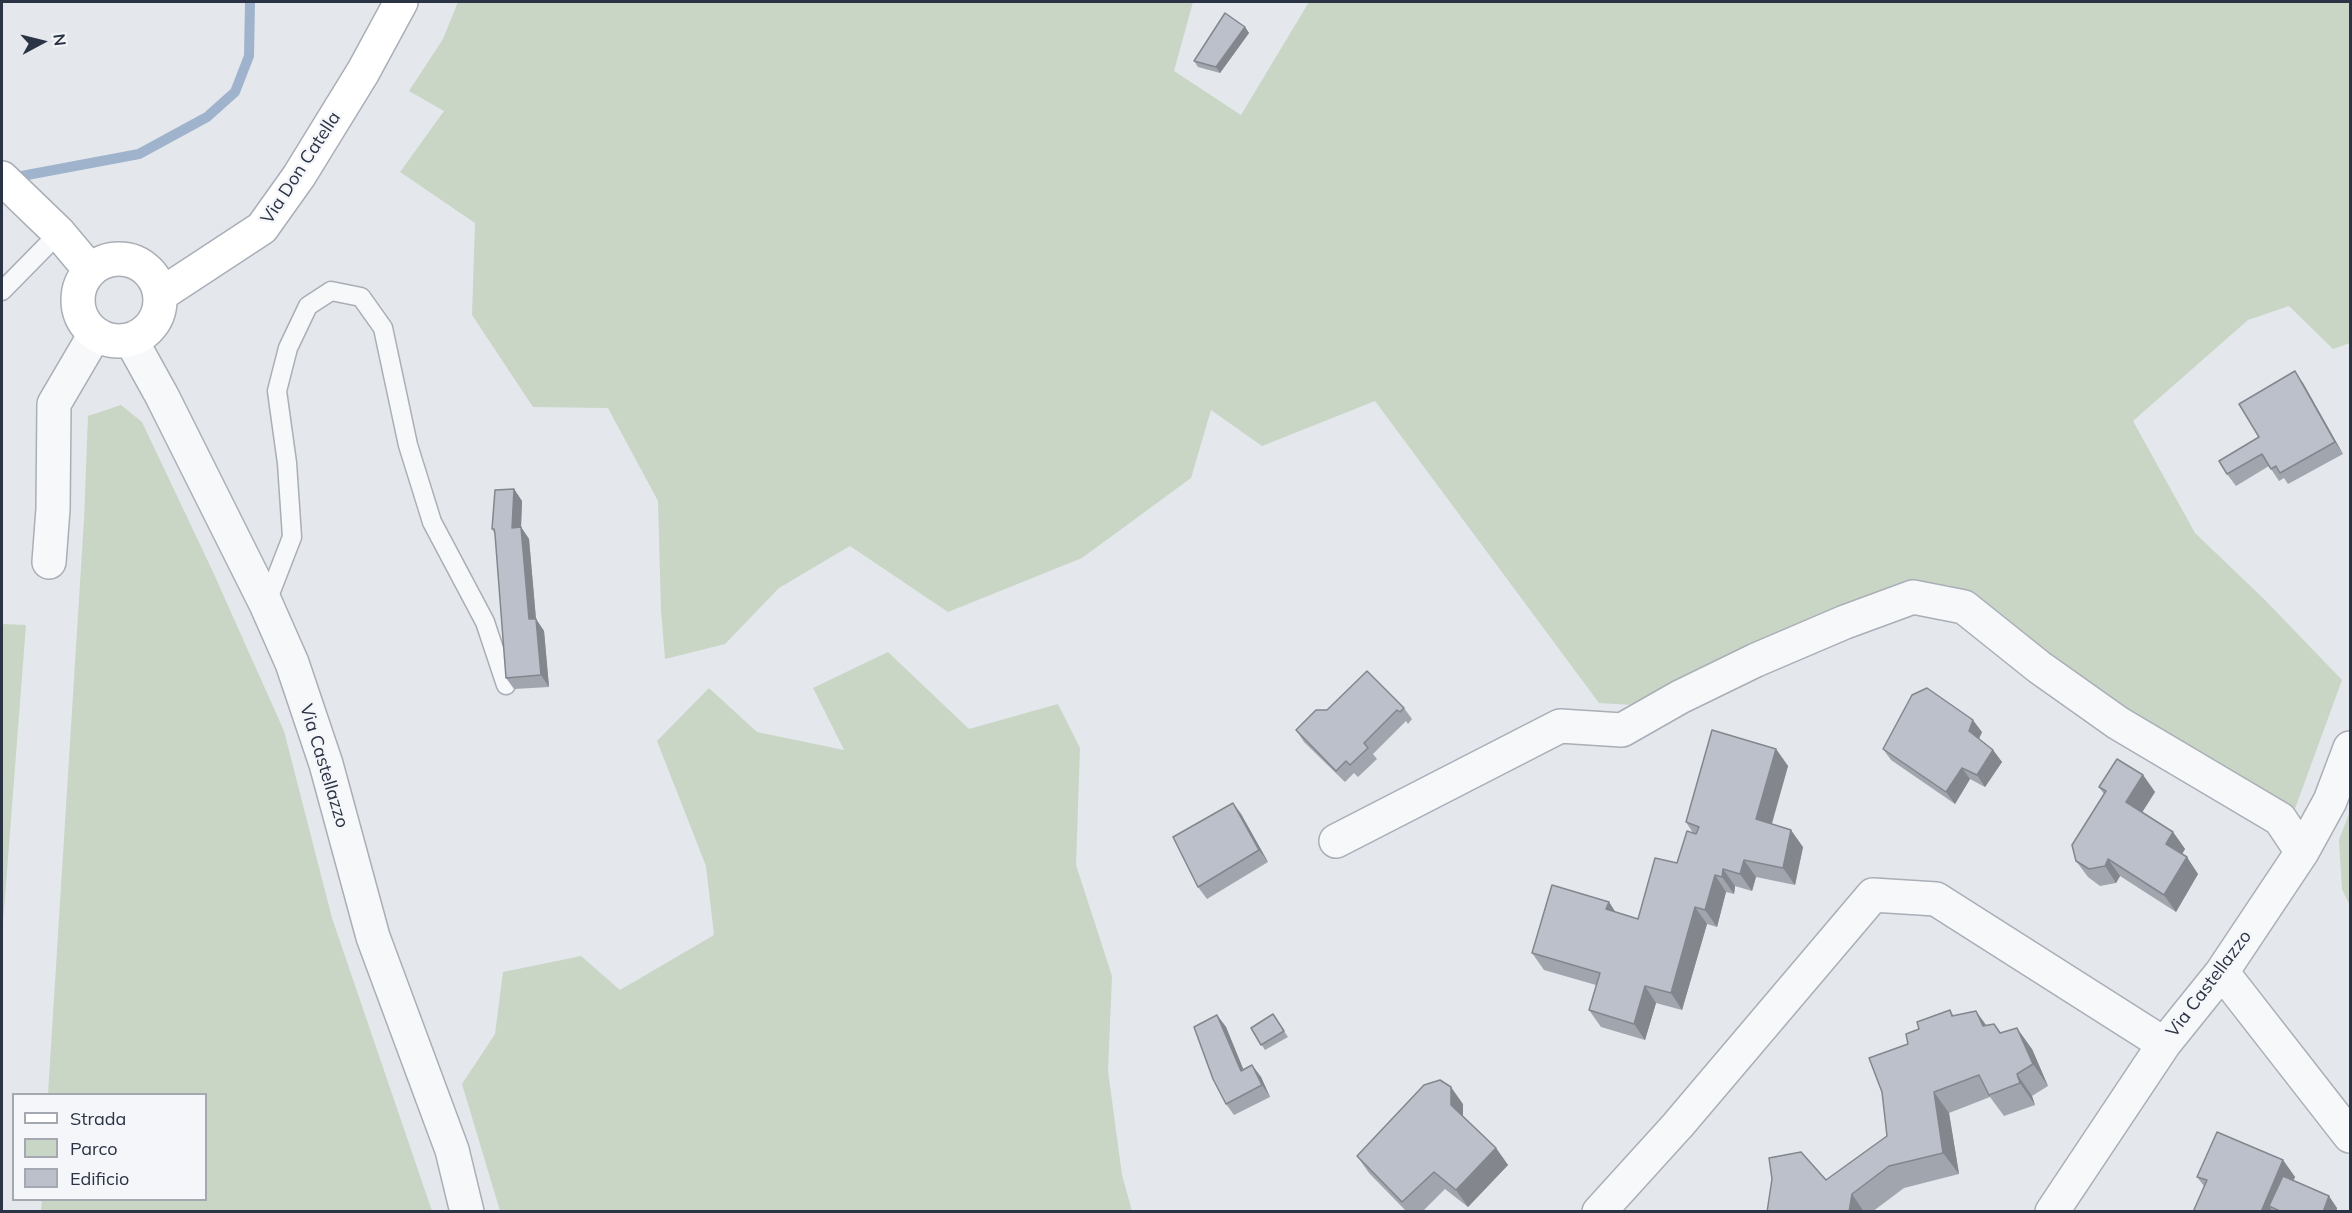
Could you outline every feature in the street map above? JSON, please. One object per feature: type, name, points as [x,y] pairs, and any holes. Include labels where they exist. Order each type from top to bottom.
[{"type":"street","name":"Via Don Catella","points":[[160,295],[262,228],[304,167],[363,72],[401,2]]},
{"type":"street","points":[[2,178],[59,233],[90,270]]},
{"type":"street","points":[[113,259],[134,262],[152,275],[160,295],[159,309],[154,323],[144,333],[131,340],[110,341],[95,334],[82,320],[77,299],[81,285],[90,270],[113,259]]},
{"type":"street","points":[[49,562],[53,509],[54,404],[95,334]]},
{"type":"street","name":"Via Castellazzo","points":[[131,340],[162,396],[266,604],[292,663],[326,764],[373,937],[452,1150],[467,1212]]},
{"type":"street","points":[[1336,841],[1560,726],[1622,730],[1680,697],[1756,660],[1845,622],[1913,597],[1964,607],[2039,668],[2118,723],[2280,819],[2302,852]]},
{"type":"street","name":"Via Castellazzo","points":[[2052,1212],[2164,1044],[2222,972],[2302,852],[2330,801],[2350,748]]},
{"type":"street","points":[[1599,1212],[1678,1125],[1873,895],[1936,899],[2164,1044]]},
{"type":"street","points":[[2222,972],[2350,1136]]},
{"type":"lane","points":[[2,291],[59,233]]},
{"type":"lane","points":[[266,604],[292,537],[287,464],[277,391],[288,348],[308,306],[331,291],[361,297],[383,328],[408,445],[432,522],[486,622],[506,685]]},
{"type":"green space","points":[[458,2],[1193,2],[1174,71],[1241,115],[1309,2],[2350,2],[2350,343],[2333,349],[2289,306],[2248,320],[2133,421],[2195,533],[2265,600],[2342,680],[2292,817],[2116,707],[1986,604],[1948,585],[1900,587],[1790,627],[1633,705],[1599,703],[1375,401],[1262,446],[1211,410],[1191,478],[1082,558],[948,612],[850,546],[779,588],[725,644],[665,659],[661,610],[658,501],[608,408],[533,407],[472,315],[475,223],[400,172],[444,111],[409,91],[443,39]]},
{"type":"green space","points":[[121,405],[142,422],[213,572],[284,731],[332,918],[432,1211],[41,1211],[42,1201],[207,1201],[207,1093],[48,1093],[84,520],[88,416]]},
{"type":"green space","points":[[2,624],[26,625],[2,936]]},
{"type":"green space","points":[[888,652],[969,729],[1058,704],[1080,748],[1076,865],[1112,976],[1108,1071],[1122,1175],[1132,1211],[500,1211],[462,1084],[495,1034],[503,972],[581,956],[620,990],[714,935],[706,866],[657,741],[709,688],[757,732],[844,750],[813,688]]},
{"type":"green space","points":[[2350,811],[2350,906],[2342,889],[2339,840]]},
{"type":"building","points":[[1225,13],[1245,27],[1216,67],[1194,61]]},
{"type":"building","points":[[2295,371],[2335,442],[2280,473],[2276,466],[2271,469],[2262,454],[2227,474],[2219,461],[2259,437],[2239,404]]},
{"type":"building","points":[[514,489],[512,528],[521,527],[529,619],[536,619],[541,675],[506,678],[495,534],[492,529],[495,490]]},
{"type":"building","points":[[1367,671],[1404,708],[1400,712],[1397,710],[1364,743],[1368,748],[1350,765],[1346,761],[1336,771],[1296,730],[1316,710],[1327,710]]},
{"type":"building","points":[[1927,688],[1973,720],[1969,731],[1993,750],[1977,775],[1962,768],[1946,792],[1883,749],[1912,695]]},
{"type":"building","points":[[1712,730],[1776,749],[1756,819],[1791,830],[1783,868],[1744,860],[1740,874],[1723,869],[1722,877],[1715,875],[1705,910],[1695,907],[1671,993],[1645,986],[1634,1024],[1589,1010],[1600,973],[1532,953],[1552,885],[1609,902],[1606,909],[1638,919],[1655,858],[1677,863],[1687,831],[1696,834],[1699,827],[1686,822]]},
{"type":"building","points":[[2117,759],[2143,775],[2126,802],[2173,832],[2166,844],[2187,857],[2164,895],[2108,859],[2105,866],[2089,869],[2076,861],[2072,845],[2106,791],[2099,787]]},
{"type":"building","points":[[1233,803],[1259,850],[1198,887],[1173,837]]},
{"type":"building","points":[[1950,1010],[1952,1016],[1976,1011],[1983,1026],[1994,1024],[2000,1033],[2017,1028],[2033,1064],[2017,1074],[2020,1083],[1989,1095],[1979,1075],[1934,1092],[1943,1153],[1889,1166],[1852,1194],[1849,1212],[1767,1212],[1772,1179],[1769,1158],[1801,1152],[1826,1180],[1887,1136],[1882,1092],[1869,1058],[1908,1044],[1906,1034],[1919,1029],[1917,1022]]},
{"type":"building","points":[[1273,1014],[1284,1031],[1261,1045],[1251,1028]]},
{"type":"building","points":[[1217,1015],[1241,1071],[1252,1065],[1262,1085],[1226,1104],[1213,1079],[1194,1027]]},
{"type":"building","points":[[1440,1080],[1451,1087],[1451,1105],[1496,1148],[1456,1190],[1434,1172],[1402,1202],[1357,1156],[1424,1085]]},
{"type":"building","points":[[2217,1132],[2283,1160],[2261,1212],[2193,1212],[2207,1180],[2197,1177]]},
{"type":"building","points":[[2283,1176],[2329,1196],[2323,1212],[2282,1212],[2269,1206]]},
{"type":"waterway","points":[[11,178],[139,154],[207,117],[235,92],[249,56],[250,2]]}]
